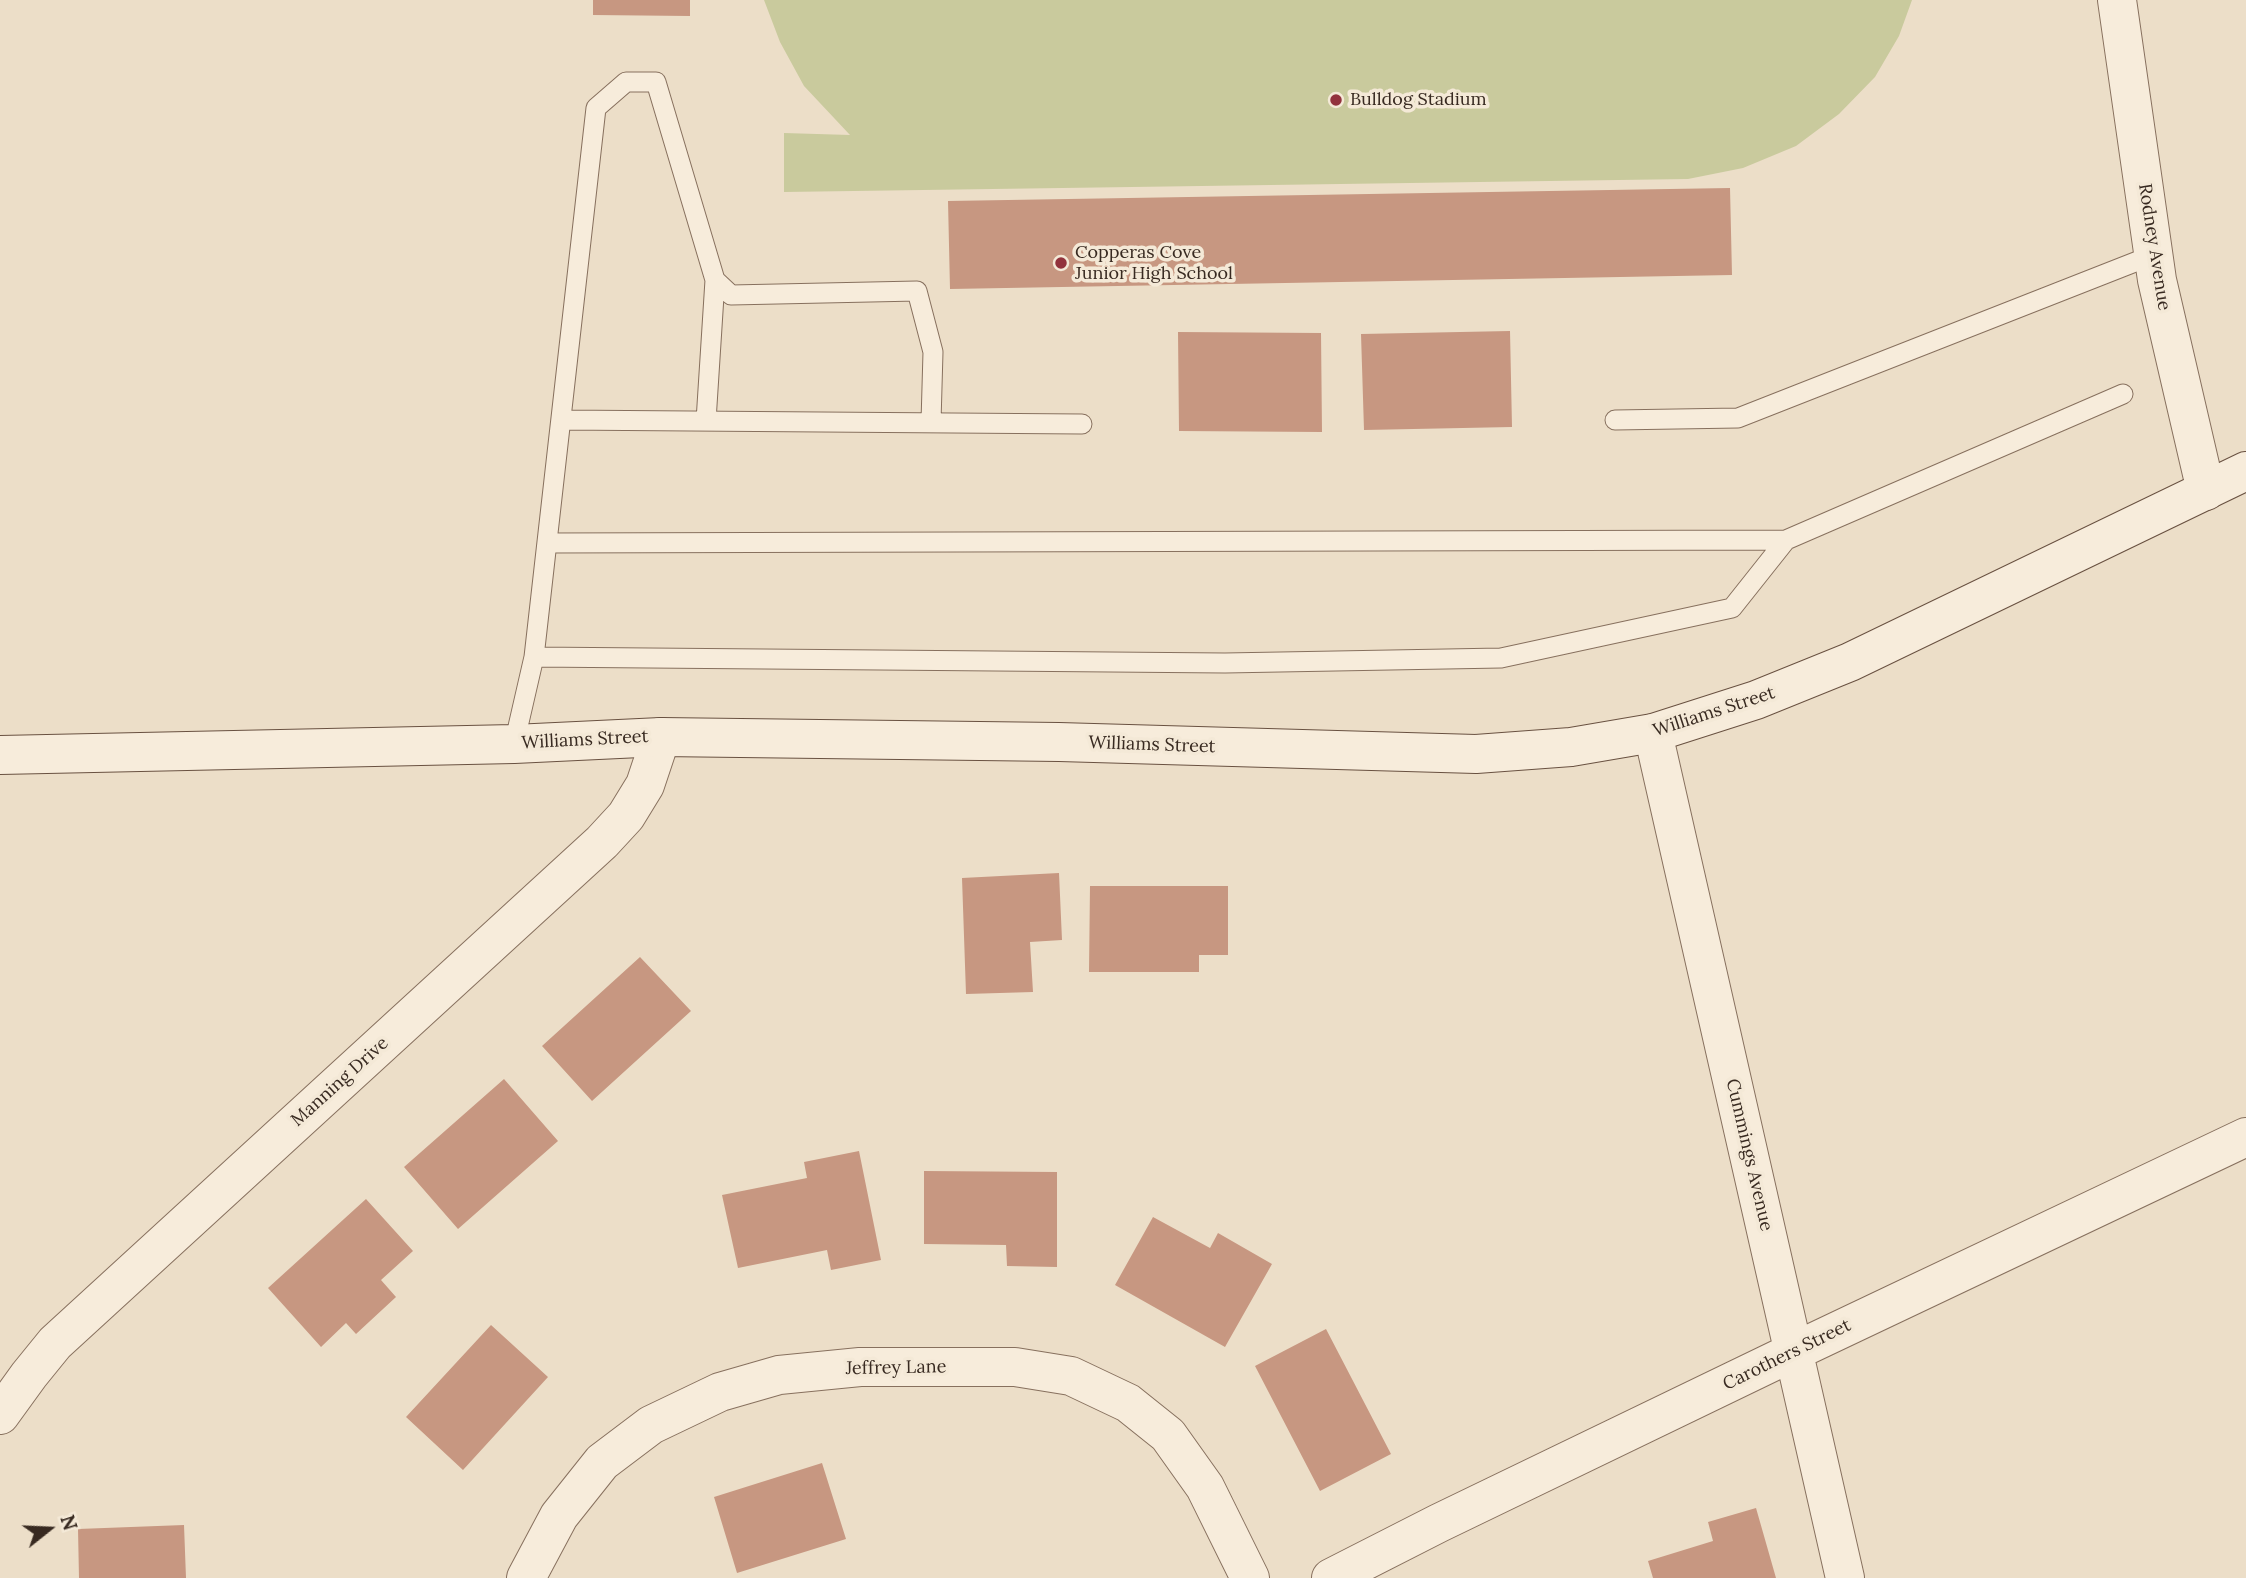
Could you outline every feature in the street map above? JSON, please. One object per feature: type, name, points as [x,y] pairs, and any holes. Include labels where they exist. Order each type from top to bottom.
[{"type":"street","name":"Rodney Avenue","points":[[2117,0],[2157,280],[2206,491]]},
{"type":"street","name":"Williams Street","points":[[0,755],[513,744],[661,737],[1059,742],[1476,754],[1571,747],[1653,733],[1756,700],[1850,662],[2246,471]]},
{"type":"street","name":"Cummings Avenue","points":[[1653,733],[1845,1578]]},
{"type":"street","name":"Manning Drive","points":[[0,1415],[55,1343],[602,842],[626,816],[645,785],[661,737]]},
{"type":"street","name":"Carothers Street","points":[[1331,1578],[1793,1352],[2246,1138]]},
{"type":"street","name":"Jeffrey Lane","points":[[526,1578],[559,1516],[602,1462],[651,1425],[720,1392],[779,1375],[860,1367],[1015,1367],[1071,1376],[1128,1403],[1168,1435],[1205,1487],[1250,1578]]},
{"type":"lane","points":[[513,744],[534,657],[596,108],[626,82],[656,82],[715,280],[706,421]]},
{"type":"lane","points":[[1615,420],[1738,418],[2153,255]]},
{"type":"lane","points":[[715,280],[731,295],[917,291],[933,352],[931,422]]},
{"type":"lane","points":[[547,543],[1786,540],[2123,394]]},
{"type":"lane","points":[[561,420],[1082,424]]},
{"type":"lane","points":[[534,657],[1225,663],[1501,658],[1732,608],[1786,540]]},
{"type":"green space","name":"Bulldog Stadium","points":[[764,0],[1912,0],[1899,36],[1875,77],[1839,114],[1796,146],[1743,168],[1688,179],[784,192],[784,133],[850,135],[804,86],[780,42]]},
{"type":"building","points":[[593,0],[690,0],[690,16],[593,15]]},
{"type":"building","points":[[1730,188],[1732,275],[950,289],[948,201]]},
{"type":"building","points":[[1510,331],[1512,427],[1364,430],[1361,334]]},
{"type":"building","points":[[1178,332],[1321,333],[1322,432],[1179,431]]},
{"type":"building","points":[[1059,873],[1062,940],[1030,942],[1033,992],[966,994],[962,878]]},
{"type":"building","points":[[1090,886],[1228,886],[1228,955],[1199,955],[1199,972],[1089,972]]},
{"type":"building","points":[[640,957],[691,1011],[592,1101],[542,1046]]},
{"type":"building","points":[[504,1079],[558,1141],[458,1229],[404,1167]]},
{"type":"building","points":[[859,1151],[881,1260],[831,1270],[827,1250],[738,1268],[722,1195],[807,1178],[804,1162]]},
{"type":"building","points":[[924,1171],[1057,1172],[1057,1267],[1007,1266],[1006,1245],[924,1244]]},
{"type":"building","points":[[366,1199],[413,1251],[381,1280],[396,1297],[356,1334],[346,1323],[321,1347],[268,1288]]},
{"type":"building","points":[[1153,1217],[1210,1248],[1218,1233],[1272,1264],[1225,1347],[1115,1285]]},
{"type":"building","points":[[491,1325],[548,1377],[463,1470],[406,1417]]},
{"type":"building","points":[[1326,1329],[1391,1454],[1320,1491],[1255,1366]]},
{"type":"building","points":[[822,1463],[846,1539],[737,1573],[714,1497]]},
{"type":"building","points":[[1756,1508],[1776,1578],[1653,1578],[1648,1561],[1713,1541],[1708,1522]]},
{"type":"building","points":[[184,1525],[186,1578],[79,1578],[78,1529]]},
{"type":"place","name":"Bulldog Stadium","points":[[1336,100]]},
{"type":"place","name":"Copperas Cove Junior High School","points":[[1061,263]]}]
